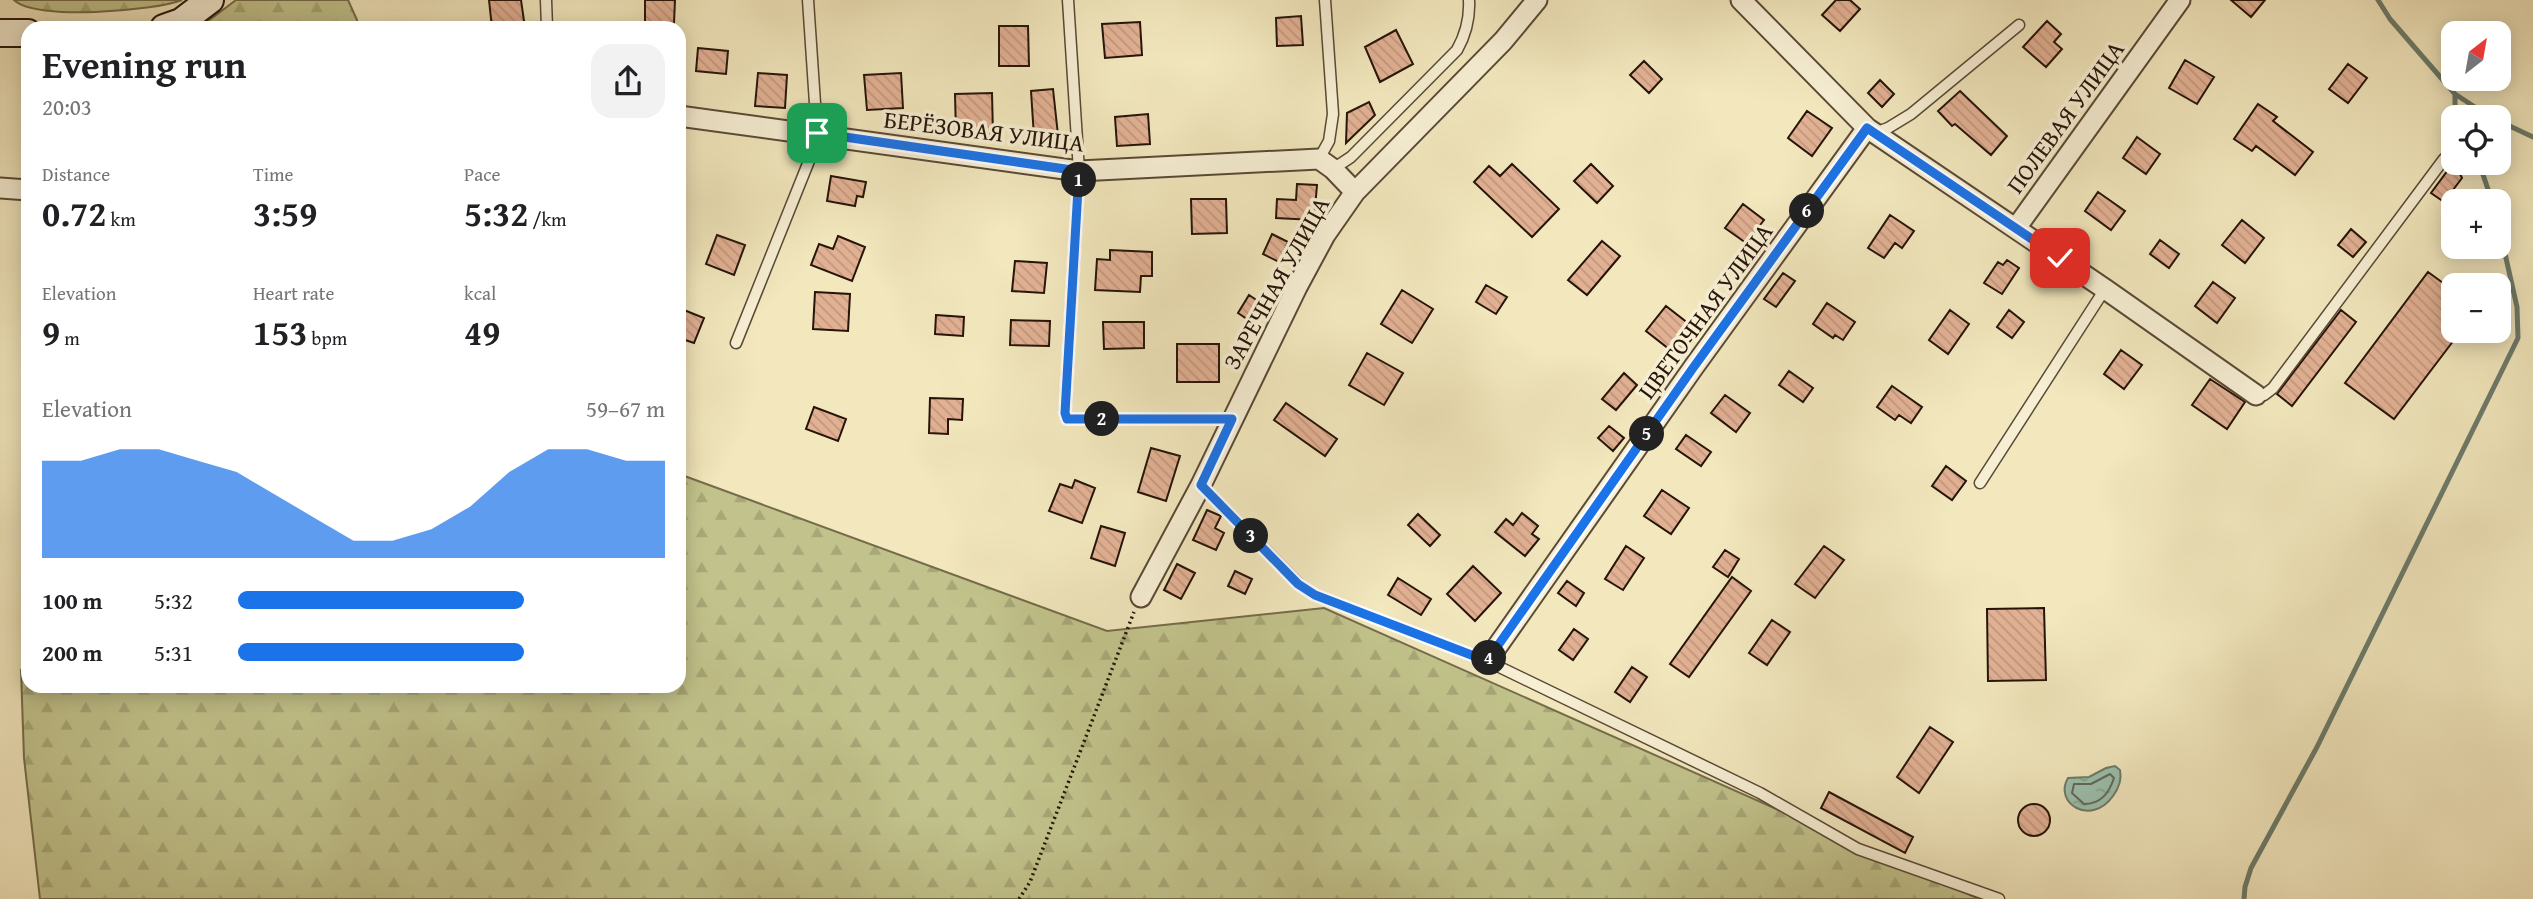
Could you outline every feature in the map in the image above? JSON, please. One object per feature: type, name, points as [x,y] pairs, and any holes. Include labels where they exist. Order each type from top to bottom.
[{"type":"street","points":[[182,21],[210,0]]},
{"type":"street","name":"ЗАРЕЧНАЯ УЛИЦА","points":[[1140,597],[1201,485],[1325,235],[1355,192],[1503,41],[1537,0]]},
{"type":"street","points":[[1741,0],[1871,131],[2256,395]]},
{"type":"street","name":"ПОЛЕВАЯ УЛИЦА","points":[[2016,228],[2180,0]]},
{"type":"street","points":[[0,33],[21,33]]},
{"type":"street","name":"БЕРЁЗОВАЯ УЛИЦА","points":[[686,117],[1079,171],[1326,164]]},
{"type":"street","name":"ЦВЕТОЧНАЯ УЛИЦА","points":[[1487,661],[1693,368],[1871,131]]},
{"type":"street","points":[[1326,164],[1355,192]]},
{"type":"street","points":[[0,188],[21,190]]},
{"type":"lane","points":[[545,0],[546,21]]},
{"type":"lane","points":[[736,343],[813,151],[817,133],[808,0]]},
{"type":"lane","points":[[1068,0],[1079,171],[1065,413],[1067,419],[1232,419]]},
{"type":"lane","points":[[1325,0],[1333,114],[1326,164],[1351,157],[1457,50],[1470,16],[1469,0]]},
{"type":"lane","points":[[1871,131],[1888,128],[1911,114],[2020,25]]},
{"type":"lane","points":[[2256,395],[2264,396],[2273,388],[2441,163]]},
{"type":"lane","points":[[1980,483],[2105,289]]},
{"type":"lane","points":[[1201,485],[1298,584],[1315,595],[1487,661],[1760,793],[1858,849],[1999,899]]},
{"type":"path","points":[[1019,899],[1030,882],[1140,597]]},
{"type":"green space","points":[[14,0],[182,0],[147,8],[69,12],[26,6]]},
{"type":"green space","points":[[236,0],[348,0],[357,20],[357,21],[208,21]]},
{"type":"green space","points":[[686,477],[1107,631],[1324,608],[1979,899],[40,899],[24,758],[22,693],[686,693]]},
{"type":"water","points":[[2115,766],[2120,770],[2120,784],[2104,805],[2085,811],[2070,803],[2065,787],[2068,778],[2089,777]]},
{"type":"building","points":[[489,0],[521,0],[524,21],[491,21]]},
{"type":"building","points":[[645,0],[675,0],[674,21],[645,21]]},
{"type":"building","points":[[1836,0],[1850,0],[1860,9],[1840,31],[1822,15]]},
{"type":"building","points":[[2231,0],[2265,0],[2251,17]]},
{"type":"building","points":[[1301,16],[1303,45],[1277,46],[1276,18]]},
{"type":"building","points":[[2047,21],[2061,34],[2054,42],[2062,49],[2046,67],[2023,47]]},
{"type":"building","points":[[1140,22],[1142,55],[1105,58],[1102,24]]},
{"type":"building","points":[[999,26],[1028,26],[1029,66],[999,66]]},
{"type":"building","points":[[1396,30],[1413,64],[1380,82],[1365,47]]},
{"type":"building","points":[[698,48],[728,51],[726,74],[696,71]]},
{"type":"building","points":[[2185,60],[2214,77],[2197,104],[2169,88]]},
{"type":"building","points":[[1644,61],[1662,79],[1649,93],[1630,75]]},
{"type":"building","points":[[2348,64],[2367,78],[2348,103],[2329,89]]},
{"type":"building","points":[[758,73],[787,75],[785,108],[755,106]]},
{"type":"building","points":[[901,73],[903,108],[867,110],[864,75]]},
{"type":"building","points":[[1880,80],[1894,94],[1882,107],[1868,93]]},
{"type":"building","points":[[1053,89],[1058,135],[1034,137],[1031,91]]},
{"type":"building","points":[[1960,91],[2007,136],[1991,155],[1955,124],[1952,126],[1938,111]]},
{"type":"building","points":[[992,93],[993,134],[956,135],[955,94]]},
{"type":"building","points":[[1369,102],[1375,115],[1346,143],[1347,113]]},
{"type":"building","points":[[2258,104],[2277,117],[2273,121],[2313,152],[2295,175],[2256,146],[2252,151],[2234,139]]},
{"type":"building","points":[[1807,111],[1832,128],[1812,156],[1788,138]]},
{"type":"building","points":[[1148,114],[1150,144],[1117,146],[1115,117]]},
{"type":"building","points":[[2137,137],[2160,154],[2146,174],[2123,158]]},
{"type":"building","points":[[1512,164],[1559,209],[1532,237],[1474,182],[1489,166],[1500,176]]},
{"type":"building","points":[[1591,164],[1613,186],[1597,203],[1574,181]]},
{"type":"building","points":[[2444,175],[2460,175],[2462,178],[2454,189],[2441,189],[2441,200],[2431,193]]},
{"type":"building","points":[[831,176],[866,182],[863,197],[857,196],[855,206],[827,201]]},
{"type":"building","points":[[1297,184],[1317,185],[1314,220],[1276,218],[1277,199],[1296,200]]},
{"type":"building","points":[[2098,192],[2125,211],[2111,230],[2085,211]]},
{"type":"building","points":[[1191,199],[1226,199],[1227,233],[1192,234]]},
{"type":"building","points":[[1743,204],[1764,220],[1746,243],[1725,228]]},
{"type":"building","points":[[1890,215],[1914,231],[1902,248],[1895,243],[1884,258],[1868,248]]},
{"type":"building","points":[[2242,220],[2264,238],[2245,263],[2222,245]]},
{"type":"building","points":[[2351,229],[2366,242],[2353,257],[2338,245]]},
{"type":"building","points":[[1272,234],[1288,242],[1279,262],[1263,254]]},
{"type":"building","points":[[717,235],[745,245],[734,275],[706,264]]},
{"type":"building","points":[[838,236],[865,247],[852,281],[811,265],[819,244],[833,249]]},
{"type":"building","points":[[2160,240],[2179,254],[2169,268],[2150,254]]},
{"type":"building","points":[[1602,241],[1620,256],[1587,295],[1568,280]]},
{"type":"building","points":[[1110,250],[1152,252],[1152,276],[1141,276],[1140,292],[1095,290],[1097,259],[1110,260]]},
{"type":"building","points":[[2007,260],[2019,268],[2002,294],[1984,283],[1998,262],[2003,265]]},
{"type":"building","points":[[1015,261],[1047,263],[1044,293],[1012,291]]},
{"type":"building","points":[[2428,272],[2441,282],[2441,343],[2452,343],[2394,419],[2345,383]]},
{"type":"building","points":[[1783,273],[1795,281],[1776,307],[1764,299]]},
{"type":"building","points":[[2213,282],[2235,298],[2217,323],[2195,306]]},
{"type":"building","points":[[1486,285],[1507,297],[1496,314],[1476,302]]},
{"type":"building","points":[[1402,290],[1433,309],[1412,343],[1381,324]]},
{"type":"building","points":[[815,292],[850,294],[848,331],[813,329]]},
{"type":"building","points":[[1249,295],[1261,303],[1250,321],[1238,313]]},
{"type":"building","points":[[1827,303],[1855,322],[1843,340],[1835,335],[1833,338],[1813,324]]},
{"type":"building","points":[[1666,306],[1698,331],[1678,356],[1646,331]]},
{"type":"building","points":[[1950,310],[1969,324],[1948,354],[1929,340]]},
{"type":"building","points":[[2009,310],[2024,322],[2012,338],[1997,327]]},
{"type":"building","points":[[2341,310],[2356,322],[2292,406],[2277,394]]},
{"type":"building","points":[[686,311],[704,318],[694,343],[686,340]]},
{"type":"building","points":[[936,315],[964,317],[963,336],[935,334]]},
{"type":"building","points":[[1011,320],[1050,321],[1049,346],[1010,345]]},
{"type":"building","points":[[1103,322],[1144,322],[1144,348],[1104,349]]},
{"type":"building","points":[[1177,344],[1219,344],[1219,382],[1177,382]]},
{"type":"building","points":[[2121,350],[2142,365],[2124,389],[2104,374]]},
{"type":"building","points":[[1367,353],[1403,373],[1384,405],[1349,385]]},
{"type":"building","points":[[1789,371],[1813,388],[1803,402],[1779,385]]},
{"type":"building","points":[[1624,373],[1637,385],[1616,410],[1602,399]]},
{"type":"building","points":[[2210,379],[2245,402],[2227,429],[2192,405]]},
{"type":"building","points":[[1892,386],[1922,407],[1911,423],[1899,415],[1895,420],[1877,407]]},
{"type":"building","points":[[1725,395],[1750,413],[1736,432],[1711,413]]},
{"type":"building","points":[[930,398],[963,399],[962,420],[948,419],[948,434],[929,433]]},
{"type":"building","points":[[1286,403],[1337,439],[1325,456],[1274,420]]},
{"type":"building","points":[[814,407],[846,419],[838,441],[806,429]]},
{"type":"building","points":[[1609,426],[1624,438],[1613,451],[1598,438]]},
{"type":"building","points":[[1686,435],[1711,452],[1701,466],[1676,449]]},
{"type":"building","points":[[1151,448],[1180,456],[1166,501],[1138,492]]},
{"type":"building","points":[[1946,466],[1966,481],[1952,500],[1932,486]]},
{"type":"building","points":[[1075,480],[1095,488],[1082,523],[1049,511],[1060,484],[1072,488]]},
{"type":"building","points":[[1662,490],[1689,508],[1671,534],[1644,516]]},
{"type":"building","points":[[1207,510],[1221,516],[1215,528],[1224,533],[1216,550],[1193,540]]},
{"type":"building","points":[[1522,513],[1538,526],[1532,534],[1539,539],[1525,556],[1495,532],[1506,519],[1513,525]]},
{"type":"building","points":[[1418,514],[1440,535],[1430,546],[1408,525]]},
{"type":"building","points":[[1101,526],[1125,533],[1115,566],[1091,558]]},
{"type":"building","points":[[1626,546],[1644,558],[1623,590],[1605,579]]},
{"type":"building","points":[[1824,546],[1844,560],[1815,598],[1795,584]]},
{"type":"building","points":[[1725,550],[1739,559],[1728,577],[1713,567]]},
{"type":"building","points":[[1177,564],[1195,573],[1181,599],[1164,590]]},
{"type":"building","points":[[1473,566],[1501,593],[1475,621],[1447,594]]},
{"type":"building","points":[[1235,571],[1252,579],[1245,594],[1228,586]]},
{"type":"building","points":[[1732,577],[1751,591],[1689,677],[1670,664]]},
{"type":"building","points":[[1398,578],[1431,599],[1421,615],[1388,595]]},
{"type":"building","points":[[1567,581],[1584,593],[1576,606],[1558,593]]},
{"type":"building","points":[[2044,608],[2046,680],[1988,681],[1987,609]]},
{"type":"building","points":[[1772,620],[1790,632],[1767,665],[1749,653]]},
{"type":"building","points":[[1574,629],[1588,639],[1573,660],[1559,650]]},
{"type":"building","points":[[1632,667],[1647,677],[1630,702],[1615,692]]},
{"type":"building","points":[[1930,727],[1953,742],[1919,793],[1897,777]]},
{"type":"building","points":[[1829,792],[1913,837],[1905,853],[1821,808]]},
{"type":"building","points":[[2034,804],[2045,809],[2050,820],[2045,831],[2034,836],[2023,831],[2018,820],[2023,809]]},
{"type":"waterway","points":[[2378,0],[2390,19],[2455,94],[2472,105]]},
{"type":"waterway","points":[[2455,94],[2455,105]]},
{"type":"waterway","points":[[2511,127],[2533,137]]},
{"type":"waterway","points":[[2483,175],[2488,189]]},
{"type":"waterway","points":[[2244,899],[2251,868],[2317,747],[2518,338],[2517,307],[2506,259]]},
{"type":"route","points":[[817,133],[1079,171],[1065,413],[1067,419],[1232,419],[1201,485],[1298,584],[1315,595],[1487,661],[1693,368],[1867,128],[2060,258]]}]
